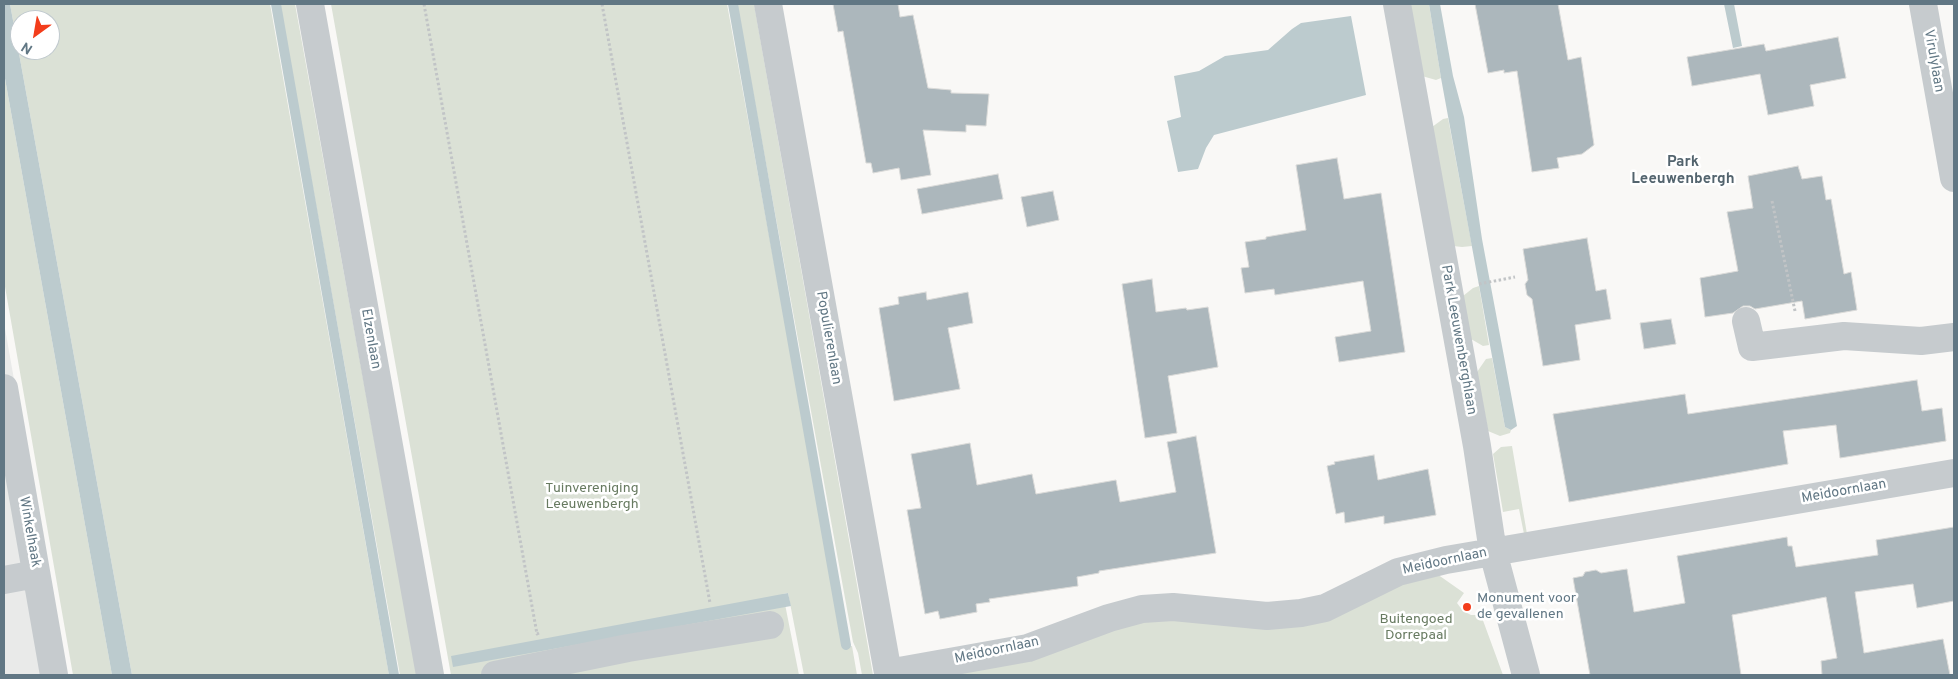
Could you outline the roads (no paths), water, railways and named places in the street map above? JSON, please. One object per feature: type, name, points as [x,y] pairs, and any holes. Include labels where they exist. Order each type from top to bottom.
[{"type":"street","name":"Elzenlaan","points":[[310,4],[430,675]]},
{"type":"street","name":"Populierenlaan","points":[[768,4],[888,672]]},
{"type":"street","name":"Park Leeuwenberghlaan","points":[[1397,4],[1477,446],[1493,552],[1526,675]]},
{"type":"street","name":"Virulylaan","points":[[1923,4],[1954,178]]},
{"type":"street","points":[[1746,321],[1752,348],[1844,336],[1922,341],[1954,336]]},
{"type":"street","name":"Winkelhaak","points":[[4,388],[54,675]]},
{"type":"street","name":"Meidoornlaan","points":[[888,672],[1028,648],[1109,618],[1142,609],[1182,607],[1267,616],[1301,613],[1333,605],[1398,572],[1446,560],[1954,473]]},
{"type":"street","points":[[4,580],[36,574]]},
{"type":"street","points":[[495,675],[640,646],[770,625]]},
{"type":"waterway","points":[[276,4],[394,675]]},
{"type":"waterway","points":[[733,4],[846,645]]},
{"type":"place","name":"Monument voor de gevallenen","points":[[1467,607]]},
{"type":"district","name":"Park Leeuwenbergh","points":[[1683,172]]},
{"type":"park label","name":"Tuinvereniging Leeuwenbergh","points":[[592,498]]},
{"type":"park label","name":"Buitengoed Dorrepaal","points":[[1416,628]]}]
